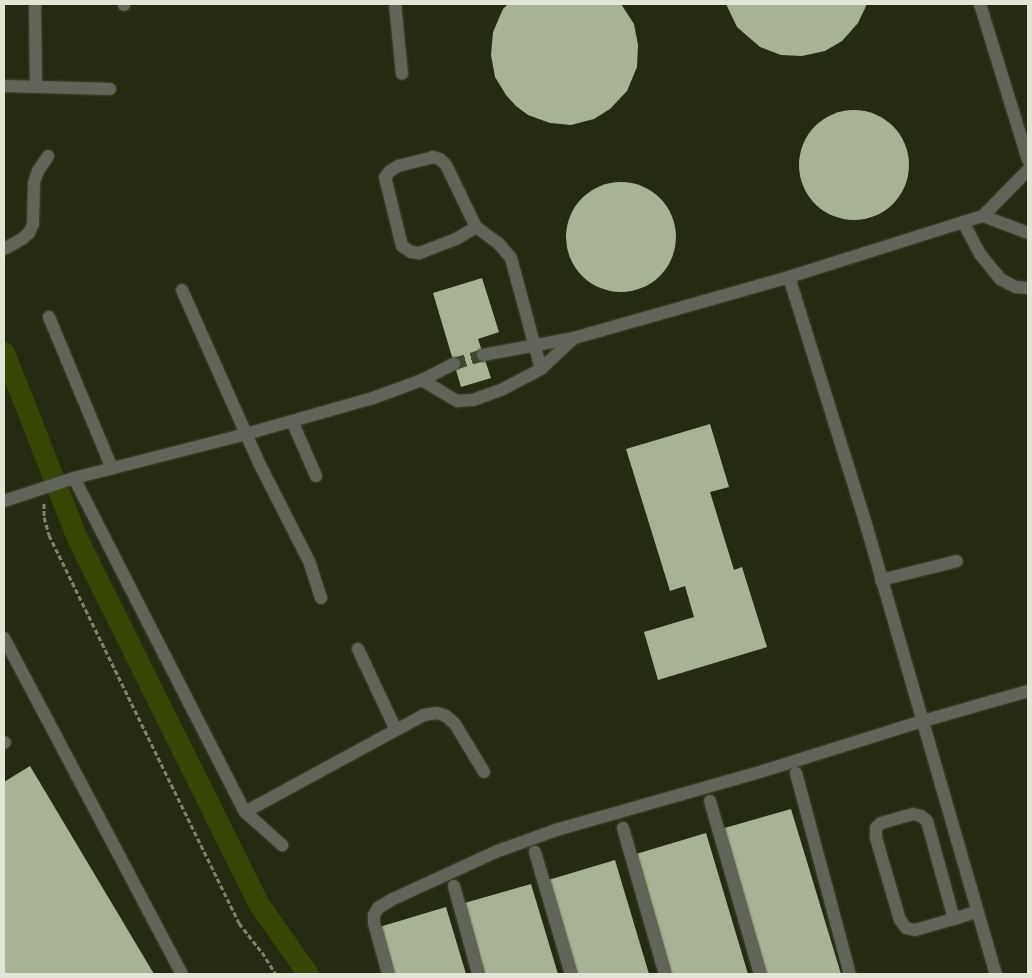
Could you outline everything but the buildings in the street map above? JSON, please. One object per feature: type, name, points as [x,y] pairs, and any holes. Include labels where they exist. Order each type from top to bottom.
[{"type":"street","points":[[35,4],[36,86]]},
{"type":"street","points":[[395,4],[402,74]]},
{"type":"street","points":[[980,4],[1028,160]]},
{"type":"street","points":[[4,86],[110,89]]},
{"type":"street","points":[[4,249],[22,239],[33,224],[34,183],[38,171],[48,156]]},
{"type":"street","points":[[476,227],[456,240],[419,253],[411,252],[402,246],[385,177],[390,170],[398,166],[433,158],[440,159],[451,173],[476,227],[499,244],[511,258],[541,369]]},
{"type":"street","points":[[483,355],[574,338],[789,277],[984,216],[1028,170]]},
{"type":"street","points":[[984,216],[1028,233]]},
{"type":"street","points":[[963,222],[980,254],[1000,279],[1016,287],[1028,288]]},
{"type":"street","points":[[789,277],[923,721],[996,974]]},
{"type":"street","points":[[182,290],[246,434],[309,561],[321,598]]},
{"type":"street","points":[[49,317],[112,468]]},
{"type":"street","points":[[422,380],[457,401],[473,400],[503,389],[541,369],[574,338]]},
{"type":"street","points":[[4,501],[74,478],[246,434],[373,398],[422,380],[454,364]]},
{"type":"street","points":[[292,421],[316,476]]},
{"type":"street","points":[[74,478],[245,812],[282,845]]},
{"type":"street","points":[[881,580],[956,561]]},
{"type":"street","points":[[4,638],[182,974]]},
{"type":"street","points":[[358,649],[396,730]]},
{"type":"street","points":[[388,974],[374,923],[374,914],[378,908],[393,899],[495,852],[556,830],[763,772],[923,721],[1028,691]]},
{"type":"street","points":[[245,812],[396,730],[424,716],[437,713],[446,716],[455,724],[484,772]]},
{"type":"street","points":[[796,773],[850,974]]},
{"type":"street","points":[[710,802],[760,974]]},
{"type":"street","points":[[954,919],[927,822],[921,816],[913,814],[881,823],[876,828],[876,838],[900,920],[906,928],[915,930],[954,919],[978,911]]},
{"type":"street","points":[[623,828],[665,974]]},
{"type":"street","points":[[535,852],[571,974]]},
{"type":"street","points":[[454,886],[478,974]]},
{"type":"path","points":[[43,488],[44,517],[50,535],[238,923],[262,952],[276,974]]},
{"type":"waterway","points":[[4,352],[76,536],[258,903],[308,974]]},
{"type":"tunnel","points":[[454,364],[483,355]]}]
